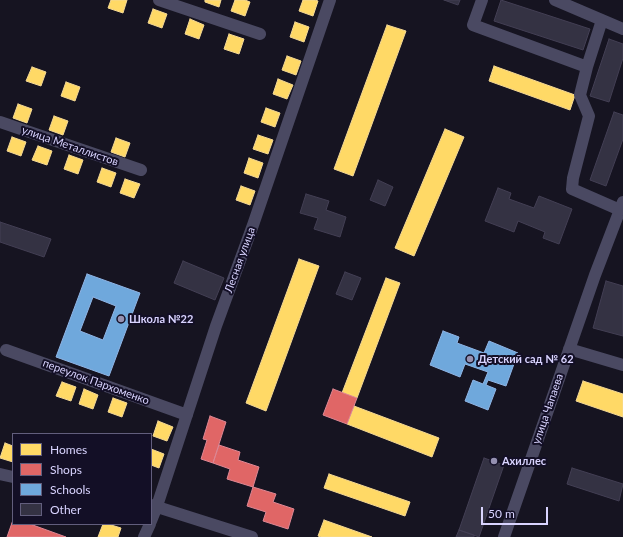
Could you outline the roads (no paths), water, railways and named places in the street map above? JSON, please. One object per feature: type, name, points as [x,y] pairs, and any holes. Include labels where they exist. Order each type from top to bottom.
[{"type":"street","points":[[159,0],[260,34]]},
{"type":"street","name":"Лесная улица","points":[[152,516],[154,506],[187,415],[216,326],[253,225],[330,0]]},
{"type":"street","points":[[482,0],[473,25],[587,67]]},
{"type":"street","points":[[555,0],[623,29]]},
{"type":"street","points":[[602,20],[580,95],[589,116],[573,178],[572,189],[591,198],[622,206]]},
{"type":"street","name":"улица Металлистов","points":[[0,122],[141,170]]},
{"type":"street","name":"улица Чапаева","points":[[504,537],[595,275],[622,206]]},
{"type":"street","points":[[569,349],[623,365]]},
{"type":"street","name":"переулок Пархоменко","points":[[6,350],[187,415]]},
{"type":"street","points":[[0,474],[12,477]]},
{"type":"street","points":[[154,506],[252,537]]},
{"type":"street","points":[[144,537],[150,525]]},
{"type":"place","name":"Школа №22","points":[[121,319]]},
{"type":"place","name":"Детский сад № 62","points":[[470,359]]},
{"type":"place","name":"Ахиллес","points":[[494,461]]}]
